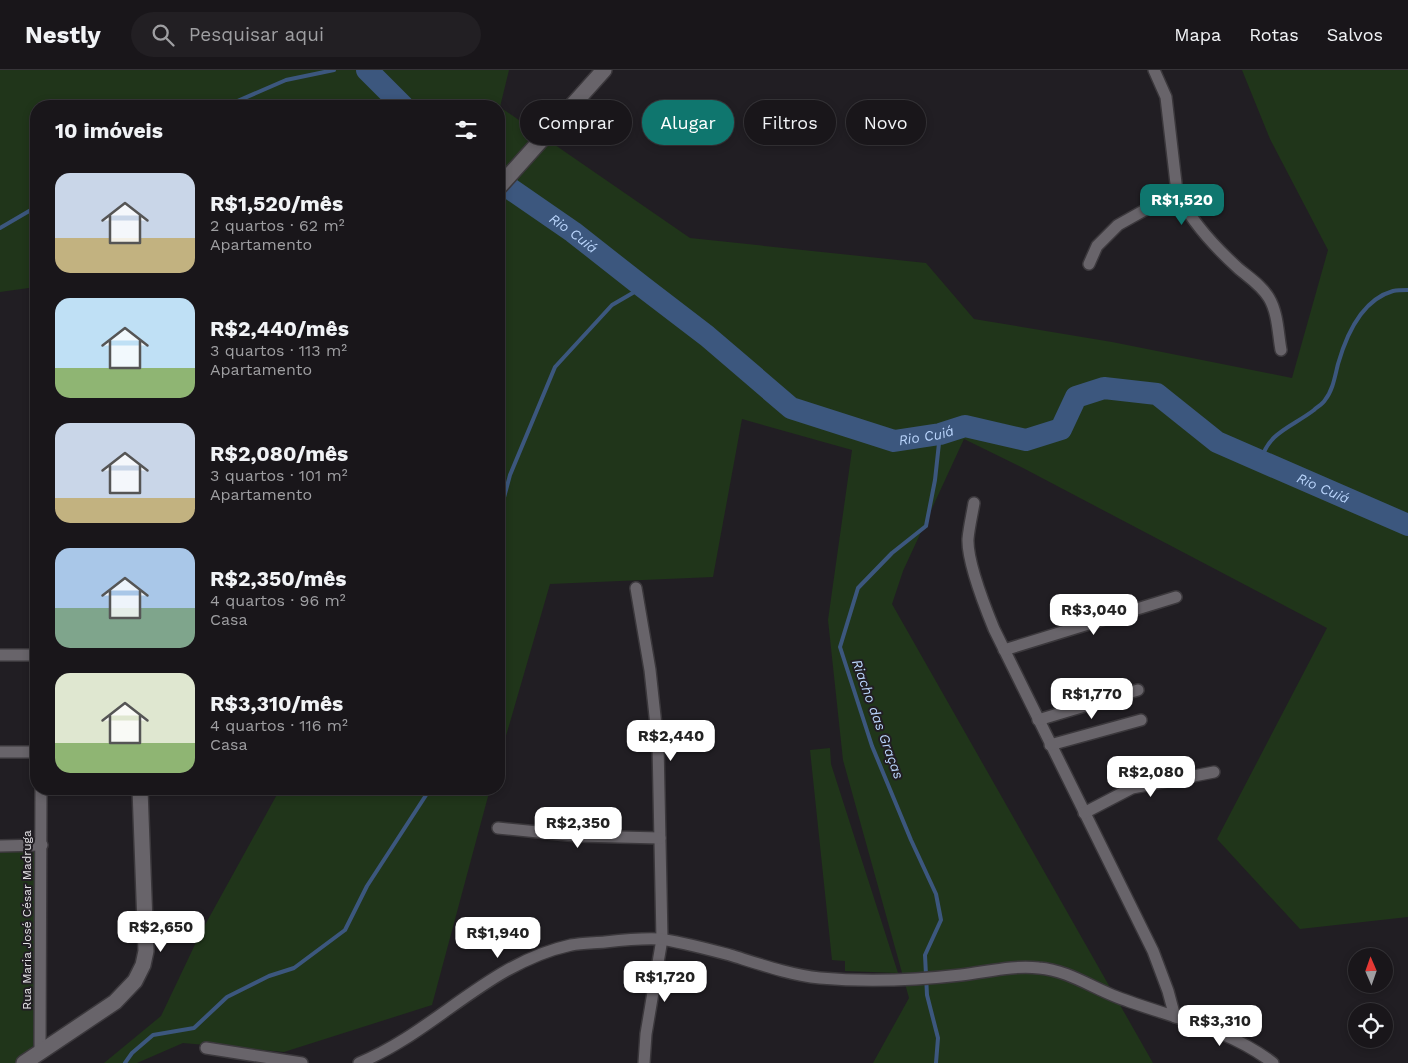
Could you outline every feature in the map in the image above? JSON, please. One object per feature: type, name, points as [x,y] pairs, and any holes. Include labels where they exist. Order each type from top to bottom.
[{"type":"main road","points":[[505,180],[604,70]]},
{"type":"main road","points":[[24,1063],[115,1002],[135,981],[143,965],[146,951],[140,795]]},
{"type":"street","points":[[1154,70],[1166,97],[1177,192],[1182,203],[1206,233],[1269,298],[1274,311],[1281,350]]},
{"type":"street","points":[[1089,264],[1097,246],[1118,225],[1177,192]]},
{"type":"street","points":[[974,503],[968,540],[970,558],[982,600],[994,630],[1050,745],[1153,951],[1168,991],[1175,1017]]},
{"type":"street","points":[[636,588],[650,670],[658,744],[662,940],[646,1034],[644,1063]]},
{"type":"street","points":[[1004,650],[1176,598]]},
{"type":"street","points":[[0,655],[30,655]]},
{"type":"street","points":[[1038,720],[1138,690]]},
{"type":"street","points":[[1050,745],[1141,720]]},
{"type":"street","points":[[0,752],[30,752]]},
{"type":"street","points":[[1084,813],[1132,788],[1214,772]]},
{"type":"street","name":"Rua Maria José César Madruga","points":[[40,1052],[41,795]]},
{"type":"street","points":[[498,828],[578,836],[660,838]]},
{"type":"street","points":[[0,846],[42,845]]},
{"type":"street","points":[[359,1063],[379,1055],[402,1041],[504,971],[534,956],[572,945],[642,939],[662,940],[819,978],[917,979],[1007,969],[1039,968],[1067,974],[1092,987],[1231,1036],[1258,1051],[1273,1063]]},
{"type":"street","points":[[206,1048],[302,1063]]},
{"type":"green space","points":[[0,70],[509,70],[502,100],[30,100],[30,288],[0,292]]},
{"type":"green space","points":[[1242,70],[1408,70],[1408,917],[1300,929],[1217,839],[1327,628],[1023,468],[964,439],[903,571],[892,604],[1153,1063],[873,1063],[909,998],[843,760],[828,620],[852,450],[742,419],[713,577],[550,584],[505,739],[505,110],[520,121],[520,145],[555,145],[690,238],[926,263],[974,319],[1112,342],[1292,378],[1328,250],[1270,139]]},
{"type":"green space","points":[[830,748],[831,764],[898,973],[845,971],[845,961],[832,960],[810,750]]},
{"type":"green space","points":[[277,795],[488,795],[432,1005],[284,1052],[183,1043],[137,1063],[104,1063],[161,1016],[200,934]]},
{"type":"green space","points":[[41,849],[39,1041],[15,1063],[0,1063],[0,851]]},
{"type":"waterway","points":[[240,100],[286,80],[334,70]]},
{"type":"waterway","name":"Rio Cuiá","points":[[367,70],[397,100]]},
{"type":"waterway","name":"Riacho das Graças","points":[[505,185],[573,232],[707,336],[791,408],[894,441],[940,434],[965,426],[1026,440],[1061,429],[1076,397],[1104,388],[1157,394],[1217,442],[1408,525]]},
{"type":"waterway","points":[[0,228],[30,210]]},
{"type":"waterway","points":[[505,494],[510,475],[555,367],[612,305],[643,287]]},
{"type":"waterway","points":[[1261,461],[1264,451],[1275,437],[1314,410],[1328,396],[1345,342],[1356,320],[1372,302],[1382,296],[1393,291],[1408,290]]},
{"type":"waterway","name":"Riacho das Graças","points":[[936,1063],[938,1038],[927,995],[925,955],[941,920],[936,894],[911,840],[872,746],[840,647],[858,588],[892,553],[926,526],[935,480],[940,434]]},
{"type":"waterway","points":[[125,1063],[132,1053],[153,1035],[194,1028],[227,997],[269,976],[294,968],[345,930],[367,886],[426,795]]}]
